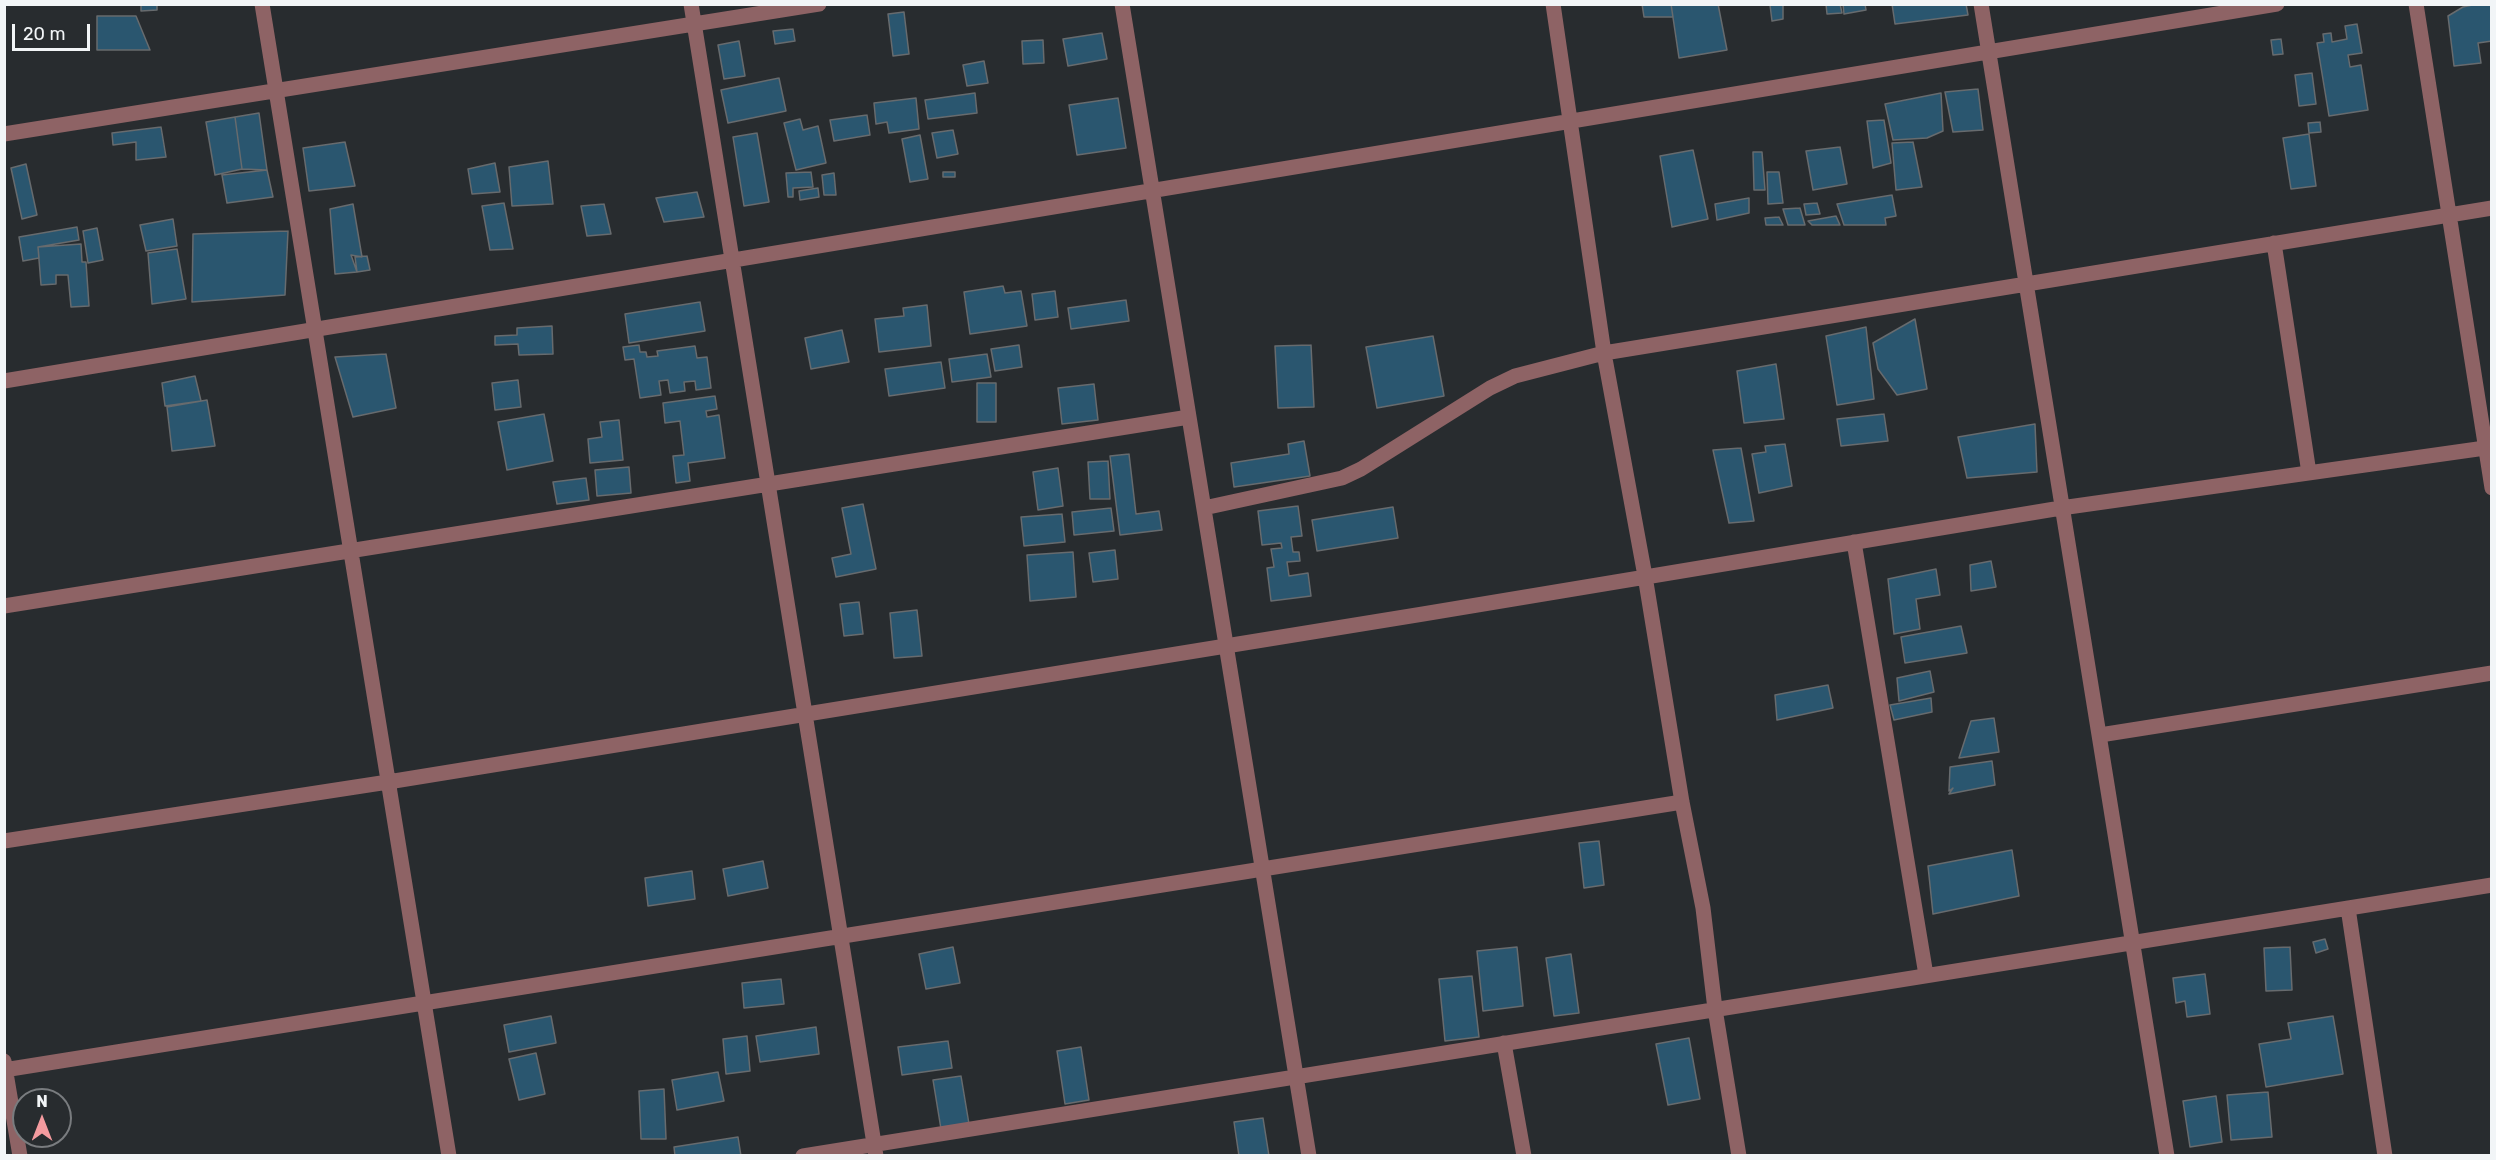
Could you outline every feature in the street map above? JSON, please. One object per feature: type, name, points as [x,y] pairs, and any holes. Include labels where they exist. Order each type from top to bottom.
[{"type":"street","points":[[262,4],[449,1155]]},
{"type":"street","points":[[691,4],[876,1149]]},
{"type":"street","points":[[4,134],[819,4]]},
{"type":"street","points":[[1122,4],[1309,1155]]},
{"type":"street","points":[[1553,4],[1604,353],[1645,576],[1682,802],[1703,908],[1715,1009],[1739,1155]]},
{"type":"street","points":[[1981,4],[2061,508],[2168,1155]]},
{"type":"street","points":[[4,381],[2277,4]]},
{"type":"street","points":[[2416,4],[2488,448],[2492,488]]},
{"type":"street","points":[[1203,508],[1342,478],[1361,469],[1490,388],[1515,376],[1604,353],[2492,208]]},
{"type":"street","points":[[2274,243],[2308,473]]},
{"type":"street","points":[[4,606],[1189,417]]},
{"type":"street","points":[[4,841],[388,782],[2061,508],[2488,448]]},
{"type":"street","points":[[1854,542],[1926,975]]},
{"type":"street","points":[[2100,735],[2492,673]]},
{"type":"street","points":[[20,1155],[5,1067],[424,1003],[1682,802]]},
{"type":"street","points":[[803,1155],[876,1149],[1296,1076],[2492,885]]},
{"type":"street","points":[[2348,908],[2385,1155]]},
{"type":"street","points":[[1504,1043],[1524,1155]]},
{"type":"building","points":[[141,4],[157,4],[157,10],[141,11]]},
{"type":"building","points":[[1642,4],[1671,4],[1673,17],[1644,17]]},
{"type":"building","points":[[1671,4],[1718,4],[1727,50],[1679,58]]},
{"type":"building","points":[[1783,4],[1783,19],[1772,21],[1770,5]]},
{"type":"building","points":[[1826,4],[1840,4],[1842,13],[1827,14]]},
{"type":"building","points":[[1843,4],[1865,4],[1866,10],[1844,14]]},
{"type":"building","points":[[1892,4],[1966,4],[1968,15],[1895,24]]},
{"type":"building","points":[[2492,4],[2492,41],[2478,43],[2481,63],[2454,66],[2448,16],[2463,7]]},
{"type":"building","points":[[904,12],[909,54],[893,56],[888,14]]},
{"type":"building","points":[[97,16],[136,16],[150,50],[97,50]]},
{"type":"building","points":[[2357,24],[2362,53],[2348,55],[2350,67],[2361,65],[2368,110],[2329,116],[2317,43],[2324,42],[2323,34],[2331,33],[2332,42],[2347,39],[2345,26]]},
{"type":"building","points":[[793,29],[795,41],[775,44],[773,31]]},
{"type":"building","points":[[1102,33],[1107,59],[1068,66],[1063,39]]},
{"type":"building","points":[[2281,39],[2283,54],[2273,55],[2271,40]]},
{"type":"building","points":[[1043,40],[1044,63],[1023,64],[1022,41]]},
{"type":"building","points":[[739,41],[745,76],[724,79],[718,45]]},
{"type":"building","points":[[984,61],[988,83],[967,86],[963,65]]},
{"type":"building","points":[[2312,73],[2316,104],[2299,106],[2295,75]]},
{"type":"building","points":[[779,78],[786,111],[728,123],[721,90]]},
{"type":"building","points":[[1978,89],[1983,130],[1953,132],[1945,92]]},
{"type":"building","points":[[975,93],[977,113],[928,119],[925,100]]},
{"type":"building","points":[[1941,93],[1943,131],[1927,138],[1893,140],[1885,104]]},
{"type":"building","points":[[916,98],[919,129],[889,133],[887,122],[876,124],[874,103]]},
{"type":"building","points":[[1118,98],[1126,148],[1077,155],[1069,105]]},
{"type":"building","points":[[259,113],[267,170],[242,169],[235,117]]},
{"type":"building","points":[[867,115],[870,135],[834,141],[830,120]]},
{"type":"building","points":[[235,117],[242,169],[215,175],[206,122]]},
{"type":"building","points":[[800,119],[803,130],[818,126],[826,163],[796,170],[784,123]]},
{"type":"building","points":[[1884,120],[1891,163],[1873,168],[1867,121]]},
{"type":"building","points":[[2320,122],[2321,132],[2309,133],[2308,123]]},
{"type":"building","points":[[161,127],[166,157],[136,160],[136,142],[113,145],[112,133]]},
{"type":"building","points":[[953,130],[958,154],[937,158],[932,133]]},
{"type":"building","points":[[757,133],[769,202],[744,206],[733,137]]},
{"type":"building","points":[[2309,134],[2316,186],[2291,189],[2283,138]]},
{"type":"building","points":[[920,135],[928,179],[910,182],[902,139]]},
{"type":"building","points":[[345,142],[355,186],[309,191],[303,148]]},
{"type":"building","points":[[1913,142],[1922,187],[1896,190],[1892,143]]},
{"type":"building","points":[[1840,147],[1847,184],[1813,190],[1806,151]]},
{"type":"building","points":[[1693,150],[1708,219],[1672,227],[1660,156]]},
{"type":"building","points":[[1753,152],[1762,152],[1765,190],[1754,190]]},
{"type":"building","points":[[548,161],[553,204],[512,206],[509,167]]},
{"type":"building","points":[[495,163],[500,192],[472,194],[468,169]]},
{"type":"building","points":[[26,164],[37,215],[22,219],[11,168]]},
{"type":"building","points":[[267,170],[273,197],[227,203],[222,175]]},
{"type":"building","points":[[811,172],[813,187],[793,188],[793,197],[788,197],[786,173]]},
{"type":"building","points":[[943,172],[955,172],[955,177],[943,177]]},
{"type":"building","points":[[1767,172],[1779,172],[1783,203],[1768,204]]},
{"type":"building","points":[[834,173],[836,195],[824,195],[822,175]]},
{"type":"building","points":[[818,188],[819,197],[800,200],[799,191]]},
{"type":"building","points":[[697,192],[704,217],[664,222],[656,198]]},
{"type":"building","points":[[1892,195],[1896,216],[1885,218],[1886,225],[1844,225],[1837,204]]},
{"type":"building","points":[[1749,198],[1749,213],[1717,220],[1715,204]]},
{"type":"building","points":[[504,203],[513,249],[490,250],[482,206]]},
{"type":"building","points":[[1817,203],[1820,214],[1806,215],[1804,204]]},
{"type":"building","points":[[353,204],[362,257],[351,255],[357,272],[335,274],[330,209]]},
{"type":"building","points":[[604,204],[611,234],[587,236],[581,206]]},
{"type":"building","points":[[1800,208],[1805,225],[1788,225],[1783,209]]},
{"type":"building","points":[[1836,216],[1840,225],[1812,225],[1808,221]]},
{"type":"building","points":[[1779,217],[1783,225],[1766,225],[1765,218]]},
{"type":"building","points":[[173,219],[177,246],[146,251],[140,225]]},
{"type":"building","points":[[77,227],[79,240],[38,247],[39,258],[23,261],[19,237]]},
{"type":"building","points":[[97,228],[103,260],[88,263],[83,231]]},
{"type":"building","points":[[288,231],[285,295],[192,302],[193,234]]},
{"type":"building","points":[[81,244],[82,262],[86,262],[89,306],[71,307],[68,275],[56,275],[56,284],[41,285],[38,247]]},
{"type":"building","points":[[177,249],[186,299],[152,304],[148,253]]},
{"type":"building","points":[[367,256],[370,270],[357,272],[355,257]]},
{"type":"building","points":[[1003,286],[1005,293],[1021,291],[1027,326],[970,334],[964,292]]},
{"type":"building","points":[[1055,291],[1058,317],[1035,320],[1032,294]]},
{"type":"building","points":[[1126,300],[1129,321],[1071,329],[1068,308]]},
{"type":"building","points":[[700,302],[705,331],[629,343],[625,314]]},
{"type":"building","points":[[927,305],[931,346],[879,352],[875,319],[904,316],[903,308]]},
{"type":"building","points":[[1915,319],[1927,389],[1897,395],[1878,369],[1873,343]]},
{"type":"building","points":[[552,326],[553,354],[519,355],[518,344],[495,345],[495,336],[517,335],[517,328]]},
{"type":"building","points":[[1866,327],[1874,399],[1837,405],[1826,336]]},
{"type":"building","points":[[842,330],[849,362],[811,369],[805,338]]},
{"type":"building","points":[[1433,336],[1444,396],[1377,408],[1366,347]]},
{"type":"building","points":[[639,345],[640,352],[646,352],[647,357],[658,356],[657,351],[695,346],[697,358],[707,357],[711,388],[696,390],[695,381],[684,382],[685,391],[670,393],[668,380],[659,381],[661,395],[640,398],[634,359],[625,360],[623,347]]},
{"type":"building","points":[[1019,345],[1022,367],[995,371],[991,349]]},
{"type":"building","points":[[1311,345],[1314,407],[1278,408],[1275,346]]},
{"type":"building","points":[[386,354],[396,408],[353,417],[335,357]]},
{"type":"building","points":[[987,354],[991,377],[952,382],[949,359]]},
{"type":"building","points":[[941,362],[945,388],[889,396],[885,369]]},
{"type":"building","points":[[1776,364],[1784,419],[1744,423],[1737,371]]},
{"type":"building","points":[[195,376],[201,401],[165,406],[162,383]]},
{"type":"building","points":[[518,380],[521,407],[495,410],[492,383]]},
{"type":"building","points":[[977,383],[996,383],[996,422],[977,422]]},
{"type":"building","points":[[1094,384],[1098,420],[1062,424],[1058,388]]},
{"type":"building","points":[[715,396],[717,409],[706,411],[707,417],[719,415],[725,458],[688,463],[690,481],[676,483],[673,456],[684,455],[680,421],[665,423],[663,403]]},
{"type":"building","points":[[207,400],[215,446],[172,451],[167,407]]},
{"type":"building","points":[[544,414],[553,461],[507,470],[498,422]]},
{"type":"building","points":[[1884,414],[1888,441],[1841,446],[1837,419]]},
{"type":"building","points":[[619,420],[623,460],[590,463],[588,439],[602,437],[600,422]]},
{"type":"building","points":[[2035,424],[2037,472],[1967,478],[1958,437]]},
{"type":"building","points":[[1304,441],[1310,476],[1234,487],[1231,463],[1289,454],[1288,444]]},
{"type":"building","points":[[1785,444],[1792,486],[1759,493],[1752,454],[1766,452],[1765,446]]},
{"type":"building","points":[[1741,448],[1754,521],[1729,523],[1713,450]]},
{"type":"building","points":[[1129,454],[1136,514],[1159,511],[1162,530],[1120,535],[1110,456]]},
{"type":"building","points":[[1108,461],[1110,499],[1090,499],[1088,462]]},
{"type":"building","points":[[629,467],[631,493],[597,496],[595,470]]},
{"type":"building","points":[[1058,468],[1063,506],[1038,510],[1033,472]]},
{"type":"building","points":[[586,478],[589,500],[557,504],[553,482]]},
{"type":"building","points":[[863,504],[876,569],[836,577],[832,558],[851,554],[842,508]]},
{"type":"building","points":[[1298,506],[1302,536],[1291,537],[1293,552],[1299,552],[1300,561],[1287,562],[1289,576],[1308,573],[1311,596],[1271,601],[1267,568],[1274,567],[1271,549],[1282,548],[1281,543],[1262,545],[1258,511]]},
{"type":"building","points":[[1393,507],[1398,538],[1317,551],[1312,520]]},
{"type":"building","points":[[1111,508],[1114,531],[1074,535],[1072,512]]},
{"type":"building","points":[[1062,514],[1065,542],[1024,546],[1021,517]]},
{"type":"building","points":[[1115,550],[1118,579],[1093,582],[1089,553]]},
{"type":"building","points":[[1073,552],[1076,597],[1030,601],[1027,555]]},
{"type":"building","points":[[1991,561],[1996,587],[1971,591],[1970,565]]},
{"type":"building","points":[[1936,569],[1940,595],[1916,599],[1920,629],[1894,634],[1888,579]]},
{"type":"building","points":[[859,602],[863,634],[844,636],[840,604]]},
{"type":"building","points":[[917,610],[922,656],[894,658],[890,613]]},
{"type":"building","points":[[1961,626],[1967,653],[1905,663],[1901,637]]},
{"type":"building","points":[[1930,671],[1934,692],[1899,701],[1897,678]]},
{"type":"building","points":[[1828,685],[1833,708],[1777,720],[1775,695]]},
{"type":"building","points":[[1931,698],[1932,712],[1894,720],[1890,705]]},
{"type":"building","points":[[1994,718],[1999,752],[1959,758],[1971,721]]},
{"type":"building","points":[[1992,761],[1995,785],[1949,794],[1953,788],[1949,791],[1950,767]]},
{"type":"building","points":[[1599,841],[1604,885],[1584,888],[1579,843]]},
{"type":"building","points":[[2012,850],[2019,896],[1933,914],[1928,866]]},
{"type":"building","points":[[763,861],[768,888],[728,896],[723,869]]},
{"type":"building","points":[[692,871],[695,899],[648,906],[645,878]]},
{"type":"building","points":[[2325,939],[2328,949],[2316,953],[2313,942]]},
{"type":"building","points":[[953,947],[960,983],[926,989],[919,954]]},
{"type":"building","points":[[1517,947],[1523,1006],[1483,1011],[1477,951]]},
{"type":"building","points":[[2290,947],[2292,990],[2266,991],[2264,948]]},
{"type":"building","points":[[1571,954],[1579,1013],[1554,1016],[1546,958]]},
{"type":"building","points":[[2205,974],[2210,1014],[2187,1017],[2185,1001],[2176,1003],[2173,978]]},
{"type":"building","points":[[1472,976],[1479,1037],[1445,1041],[1439,979]]},
{"type":"building","points":[[781,979],[784,1004],[744,1008],[742,983]]},
{"type":"building","points":[[551,1016],[556,1043],[509,1052],[504,1025]]},
{"type":"building","points":[[2333,1016],[2343,1074],[2266,1087],[2259,1044],[2291,1039],[2288,1023]]},
{"type":"building","points":[[816,1027],[819,1054],[760,1062],[756,1036]]},
{"type":"building","points":[[747,1036],[750,1071],[726,1074],[723,1039]]},
{"type":"building","points":[[1689,1038],[1700,1099],[1668,1105],[1656,1044]]},
{"type":"building","points":[[948,1041],[952,1068],[902,1075],[898,1047]]},
{"type":"building","points":[[1081,1047],[1089,1100],[1065,1104],[1057,1051]]},
{"type":"building","points":[[536,1053],[545,1094],[519,1100],[509,1059]]},
{"type":"building","points":[[718,1072],[724,1101],[677,1110],[672,1080]]},
{"type":"building","points":[[961,1076],[969,1124],[941,1129],[933,1080]]},
{"type":"building","points":[[664,1089],[666,1139],[641,1139],[639,1091]]},
{"type":"building","points":[[2268,1092],[2272,1137],[2231,1140],[2227,1095]]},
{"type":"building","points":[[2216,1096],[2222,1142],[2190,1147],[2183,1101]]},
{"type":"building","points":[[1263,1118],[1269,1156],[1239,1156],[1234,1122]]},
{"type":"building","points":[[738,1137],[741,1156],[675,1156],[674,1147]]}]
